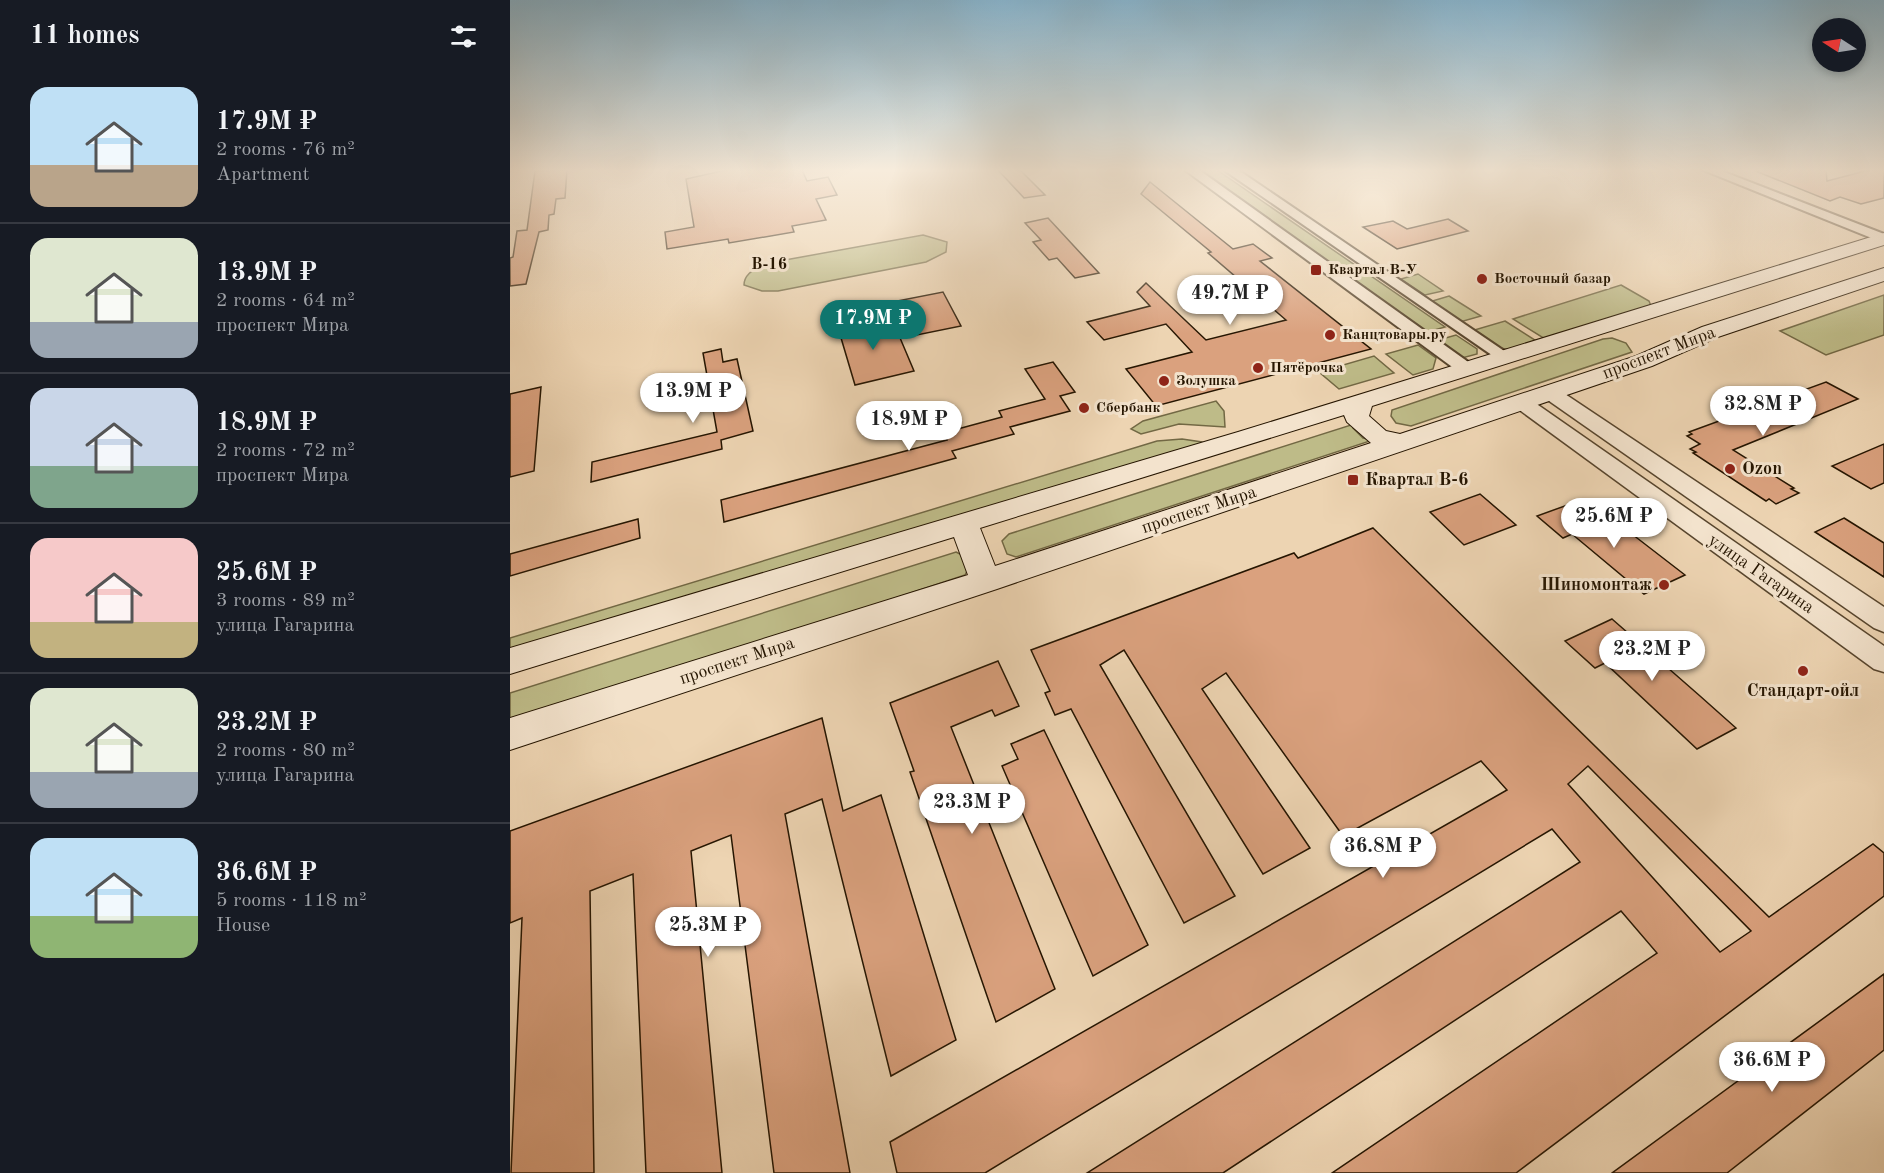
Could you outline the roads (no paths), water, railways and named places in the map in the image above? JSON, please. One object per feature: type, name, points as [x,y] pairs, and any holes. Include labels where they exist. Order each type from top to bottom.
[{"type":"main road","name":"проспект Мира","points":[[510,661],[1884,239]]},
{"type":"main road","points":[[1803,265],[1816,277],[1849,286]]},
{"type":"main road","name":"проспект Мира","points":[[510,734],[986,581],[1521,402],[1549,392],[1636,349],[1710,332],[1884,274]]},
{"type":"main road","points":[[1594,328],[1636,349]]},
{"type":"main road","points":[[1361,401],[1356,417],[1377,437],[1400,442]]},
{"type":"main road","points":[[963,523],[986,581]]},
{"type":"street","points":[[1267,225],[1465,368]]},
{"type":"street","points":[[1310,225],[1505,357]]},
{"type":"street","points":[[1848,225],[1884,239]]},
{"type":"street","name":"улица Гагарина","points":[[1549,392],[1884,621]]},
{"type":"street","name":"улица Гагарина","points":[[1521,402],[1884,661]]},
{"type":"place","name":"Квартал В-У","points":[[1316,270]]},
{"type":"place","name":"Восточный базар","points":[[1482,279]]},
{"type":"place","name":"Канцтовары.ру","points":[[1330,335]]},
{"type":"place","name":"Пятёрочка","points":[[1258,368]]},
{"type":"place","name":"Золушка","points":[[1164,381]]},
{"type":"place","name":"Сбербанк","points":[[1084,408]]},
{"type":"place","name":"Ozon","points":[[1730,469]]},
{"type":"place","name":"Квартал В-6","points":[[1353,480]]},
{"type":"place","name":"Шиномонтаж","points":[[1664,585]]},
{"type":"place","name":"Стандарт-ойл","points":[[1803,671]]},
{"type":"district","name":"В-16","points":[[769,265]]}]
